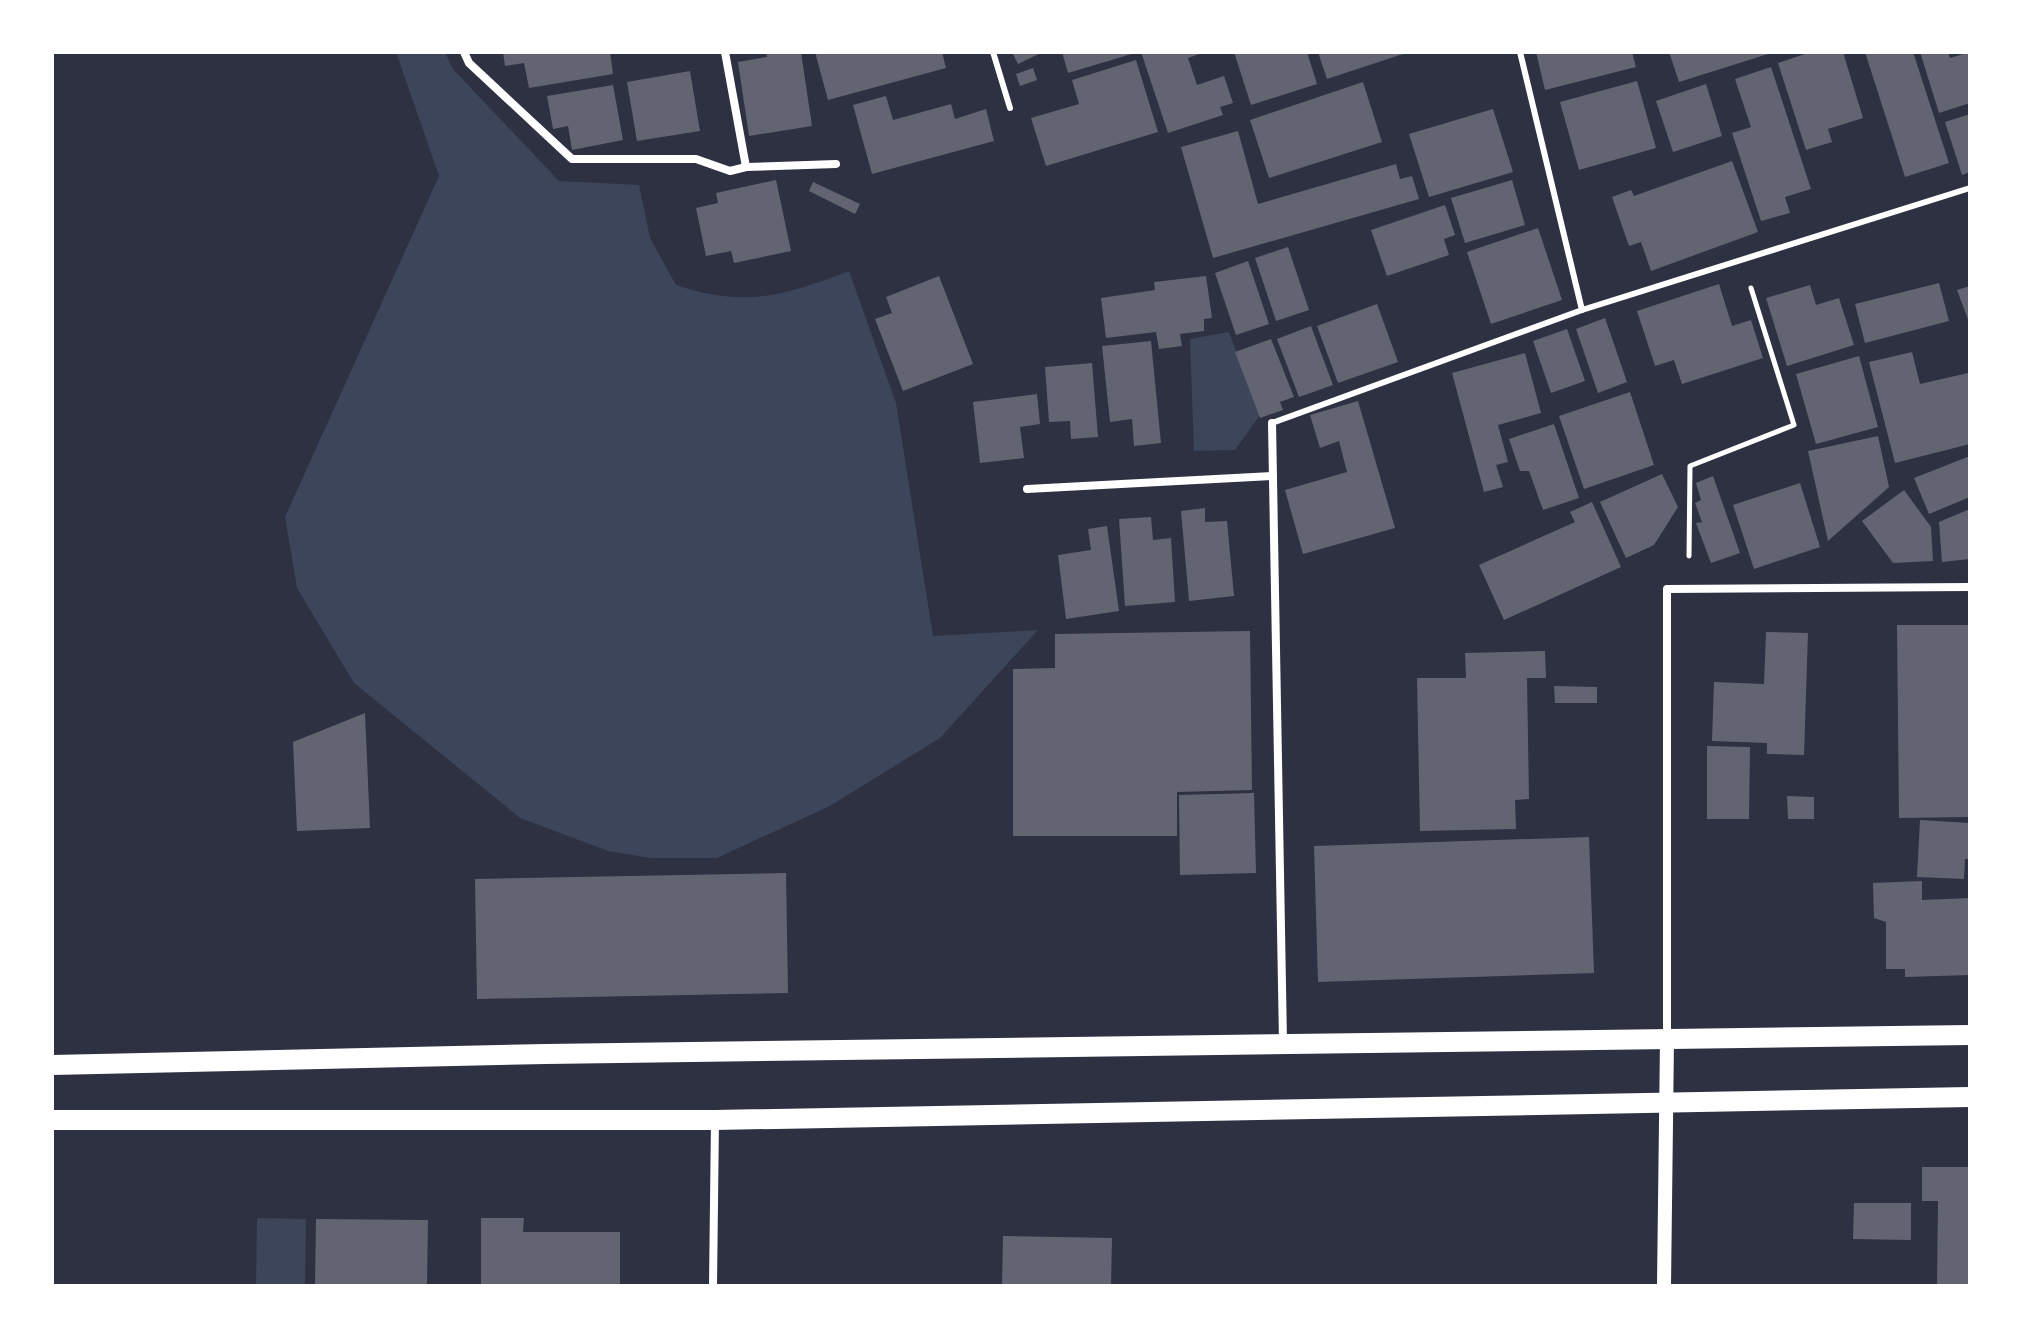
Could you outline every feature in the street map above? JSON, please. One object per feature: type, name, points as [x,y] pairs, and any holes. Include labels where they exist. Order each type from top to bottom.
[{"type":"main road","points":[[52,1065],[1283,1042],[1970,1035]]},
{"type":"main road","points":[[52,1120],[715,1120],[1970,1097]]},
{"type":"street","points":[[464,52],[469,63],[572,159],[696,159],[730,171],[746,167],[836,164]]},
{"type":"street","points":[[725,52],[746,167]]},
{"type":"street","points":[[1272,423],[1283,1042]]},
{"type":"street","points":[[1027,489],[1273,476]]},
{"type":"street","points":[[1664,1286],[1667,589],[1970,587]]},
{"type":"street","points":[[713,1286],[715,1120]]},
{"type":"lane","points":[[993,52],[1010,108]]},
{"type":"lane","points":[[1520,52],[1582,310]]},
{"type":"lane","points":[[1272,423],[1582,310],[1970,188]]},
{"type":"path","points":[[1689,590],[1690,466],[1794,425],[1742,260]]},
{"type":"shaded area","points":[[396,52],[445,52],[453,69],[559,181],[639,185],[650,238],[676,285],[723,296],[764,296],[804,287],[849,271],[896,403],[933,636],[1038,630],[940,738],[830,806],[717,858],[651,858],[608,851],[520,818],[354,683],[297,588],[285,517],[439,176]]},
{"type":"shaded area","points":[[1229,332],[1260,415],[1235,450],[1194,451],[1190,339]]},
{"type":"shaded area","points":[[257,1218],[306,1219],[305,1286],[256,1286]]},
{"type":"building","points":[[503,52],[610,52],[613,74],[529,88],[524,63],[505,66]]},
{"type":"building","points":[[766,52],[801,52],[812,126],[749,136],[738,62],[767,57]]},
{"type":"building","points":[[815,52],[942,52],[946,68],[828,100]]},
{"type":"building","points":[[1012,52],[1043,52],[1018,64]]},
{"type":"building","points":[[1062,52],[1134,52],[1135,53],[1068,73]]},
{"type":"building","points":[[1141,52],[1205,52],[1188,58],[1197,85],[1224,76],[1233,103],[1220,107],[1223,115],[1168,133]]},
{"type":"building","points":[[1234,52],[1307,52],[1317,84],[1251,105]]},
{"type":"building","points":[[1318,52],[1405,52],[1406,53],[1327,79]]},
{"type":"building","points":[[1536,52],[1632,52],[1636,67],[1545,90]]},
{"type":"building","points":[[1669,52],[1767,52],[1768,54],[1679,82]]},
{"type":"building","points":[[1811,52],[1843,52],[1863,118],[1828,129],[1832,142],[1806,150],[1778,63]]},
{"type":"building","points":[[1865,52],[1913,52],[1949,163],[1905,177]]},
{"type":"building","points":[[1920,52],[1948,52],[1950,58],[1970,52],[1970,103],[1939,113]]},
{"type":"building","points":[[1136,60],[1158,132],[1046,166],[1031,118],[1079,104],[1072,80]]},
{"type":"building","points":[[1771,67],[1811,189],[1785,197],[1790,213],[1761,221],[1732,133],[1751,127],[1735,79]]},
{"type":"building","points":[[1033,68],[1037,80],[1020,86],[1016,74]]},
{"type":"building","points":[[690,71],[700,131],[637,141],[627,82]]},
{"type":"building","points":[[1637,81],[1656,148],[1579,170],[1560,102]]},
{"type":"building","points":[[1363,82],[1382,142],[1269,178],[1250,120]]},
{"type":"building","points":[[1706,84],[1722,136],[1673,152],[1656,101]]},
{"type":"building","points":[[613,85],[623,140],[572,150],[568,126],[553,129],[547,96]]},
{"type":"building","points":[[886,96],[893,120],[951,104],[955,119],[986,109],[994,141],[872,174],[853,105]]},
{"type":"building","points":[[1493,109],[1513,172],[1429,197],[1409,134]]},
{"type":"building","points":[[1970,114],[1970,172],[1962,175],[1945,122]]},
{"type":"building","points":[[1238,131],[1258,204],[1396,164],[1400,179],[1412,176],[1419,199],[1213,258],[1181,147]]},
{"type":"building","points":[[1732,161],[1758,232],[1651,271],[1641,242],[1629,246],[1612,197],[1631,190],[1634,196]]},
{"type":"building","points":[[776,180],[791,251],[734,263],[731,251],[706,256],[696,208],[718,203],[716,193]]},
{"type":"building","points":[[1512,180],[1525,225],[1465,243],[1451,198]]},
{"type":"building","points":[[813,182],[860,204],[855,214],[809,191]]},
{"type":"building","points":[[1445,205],[1455,235],[1444,239],[1449,255],[1387,276],[1371,230]]},
{"type":"building","points":[[1538,228],[1562,300],[1491,324],[1467,252]]},
{"type":"building","points":[[1288,247],[1309,310],[1276,321],[1255,258]]},
{"type":"building","points":[[1248,261],[1269,324],[1236,335],[1215,273]]},
{"type":"building","points":[[939,276],[973,364],[903,391],[875,319],[892,313],[886,297]]},
{"type":"building","points":[[1206,276],[1212,318],[1204,319],[1204,331],[1180,334],[1182,346],[1159,349],[1156,332],[1106,338],[1101,298],[1155,290],[1154,282]]},
{"type":"building","points":[[1939,283],[1949,321],[1865,343],[1855,304]]},
{"type":"building","points":[[1719,284],[1732,326],[1751,320],[1763,358],[1682,384],[1674,360],[1655,366],[1637,311]]},
{"type":"building","points":[[1810,285],[1816,305],[1839,298],[1854,345],[1787,366],[1766,298]]},
{"type":"building","points":[[1970,286],[1970,325],[1957,290]]},
{"type":"building","points":[[1377,304],[1398,362],[1338,383],[1317,326]]},
{"type":"building","points":[[1605,318],[1627,382],[1598,393],[1576,329]]},
{"type":"building","points":[[1311,326],[1333,385],[1299,397],[1277,339]]},
{"type":"building","points":[[1567,329],[1585,381],[1551,393],[1533,341]]},
{"type":"building","points":[[1271,339],[1294,397],[1280,402],[1283,410],[1260,418],[1235,352]]},
{"type":"building","points":[[1151,341],[1161,443],[1134,446],[1132,419],[1110,422],[1102,346]]},
{"type":"building","points":[[1912,352],[1920,384],[1968,373],[1970,444],[1895,463],[1869,362]]},
{"type":"building","points":[[1525,353],[1541,413],[1498,425],[1508,462],[1496,465],[1503,487],[1484,492],[1452,373]]},
{"type":"building","points":[[1859,356],[1878,427],[1816,444],[1796,374]]},
{"type":"building","points":[[1092,363],[1098,437],[1071,439],[1070,421],[1049,422],[1045,367]]},
{"type":"building","points":[[1630,392],[1654,465],[1584,489],[1559,416]]},
{"type":"building","points":[[1037,394],[1040,424],[1020,427],[1024,458],[980,463],[973,402]]},
{"type":"building","points":[[1358,401],[1395,528],[1303,554],[1285,490],[1347,472],[1339,441],[1320,448],[1310,415]]},
{"type":"building","points":[[1554,424],[1579,498],[1543,510],[1529,471],[1520,471],[1509,439]]},
{"type":"building","points":[[1878,436],[1889,487],[1828,541],[1808,451]]},
{"type":"building","points":[[1970,456],[1970,497],[1929,514],[1914,478]]},
{"type":"building","points":[[1662,474],[1678,507],[1654,545],[1626,558],[1600,502]]},
{"type":"building","points":[[1713,476],[1740,553],[1711,563],[1696,523],[1702,522],[1695,503],[1701,500],[1696,483]]},
{"type":"building","points":[[1800,483],[1820,547],[1754,569],[1733,505]]},
{"type":"building","points":[[1904,490],[1931,527],[1933,561],[1893,563],[1862,521]]},
{"type":"building","points":[[1592,502],[1621,567],[1504,620],[1479,565],[1575,522],[1570,512]]},
{"type":"building","points":[[1205,508],[1205,522],[1227,521],[1234,596],[1189,601],[1181,511]]},
{"type":"building","points":[[1970,509],[1970,559],[1942,562],[1939,522]]},
{"type":"building","points":[[1151,517],[1153,540],[1171,538],[1175,602],[1125,606],[1119,519]]},
{"type":"building","points":[[1107,526],[1119,611],[1066,619],[1058,555],[1091,550],[1088,529]]},
{"type":"building","points":[[1897,625],[1970,625],[1970,817],[1899,818]]},
{"type":"building","points":[[1250,631],[1252,790],[1177,792],[1177,836],[1013,836],[1013,669],[1055,668],[1055,634]]},
{"type":"building","points":[[1766,632],[1808,633],[1804,755],[1767,754],[1767,743],[1712,741],[1714,682],[1764,684]]},
{"type":"building","points":[[1545,651],[1546,678],[1527,678],[1529,799],[1515,800],[1516,829],[1420,831],[1417,678],[1466,678],[1465,653]]},
{"type":"building","points":[[1554,686],[1597,687],[1597,703],[1555,703]]},
{"type":"building","points":[[365,713],[370,828],[297,831],[293,742]]},
{"type":"building","points":[[1707,746],[1750,747],[1749,819],[1707,819]]},
{"type":"building","points":[[1254,793],[1256,873],[1180,875],[1179,795]]},
{"type":"building","points":[[1787,796],[1814,797],[1814,819],[1788,819]]},
{"type":"building","points":[[1920,820],[1970,823],[1970,859],[1965,859],[1964,879],[1917,877]]},
{"type":"building","points":[[1589,837],[1594,973],[1318,982],[1314,846]]},
{"type":"building","points":[[786,873],[788,993],[477,999],[475,879]]},
{"type":"building","points":[[1922,881],[1922,900],[1970,898],[1970,975],[1905,977],[1905,969],[1886,969],[1886,922],[1874,918],[1873,883]]},
{"type":"building","points":[[1922,1167],[1970,1167],[1970,1286],[1937,1286],[1938,1201],[1922,1201]]},
{"type":"building","points":[[1854,1203],[1911,1203],[1911,1240],[1853,1239]]},
{"type":"building","points":[[481,1218],[524,1218],[523,1232],[620,1232],[620,1286],[481,1286]]},
{"type":"building","points":[[316,1219],[428,1220],[427,1286],[315,1286]]},
{"type":"building","points":[[1003,1236],[1112,1238],[1111,1286],[1002,1286]]}]
